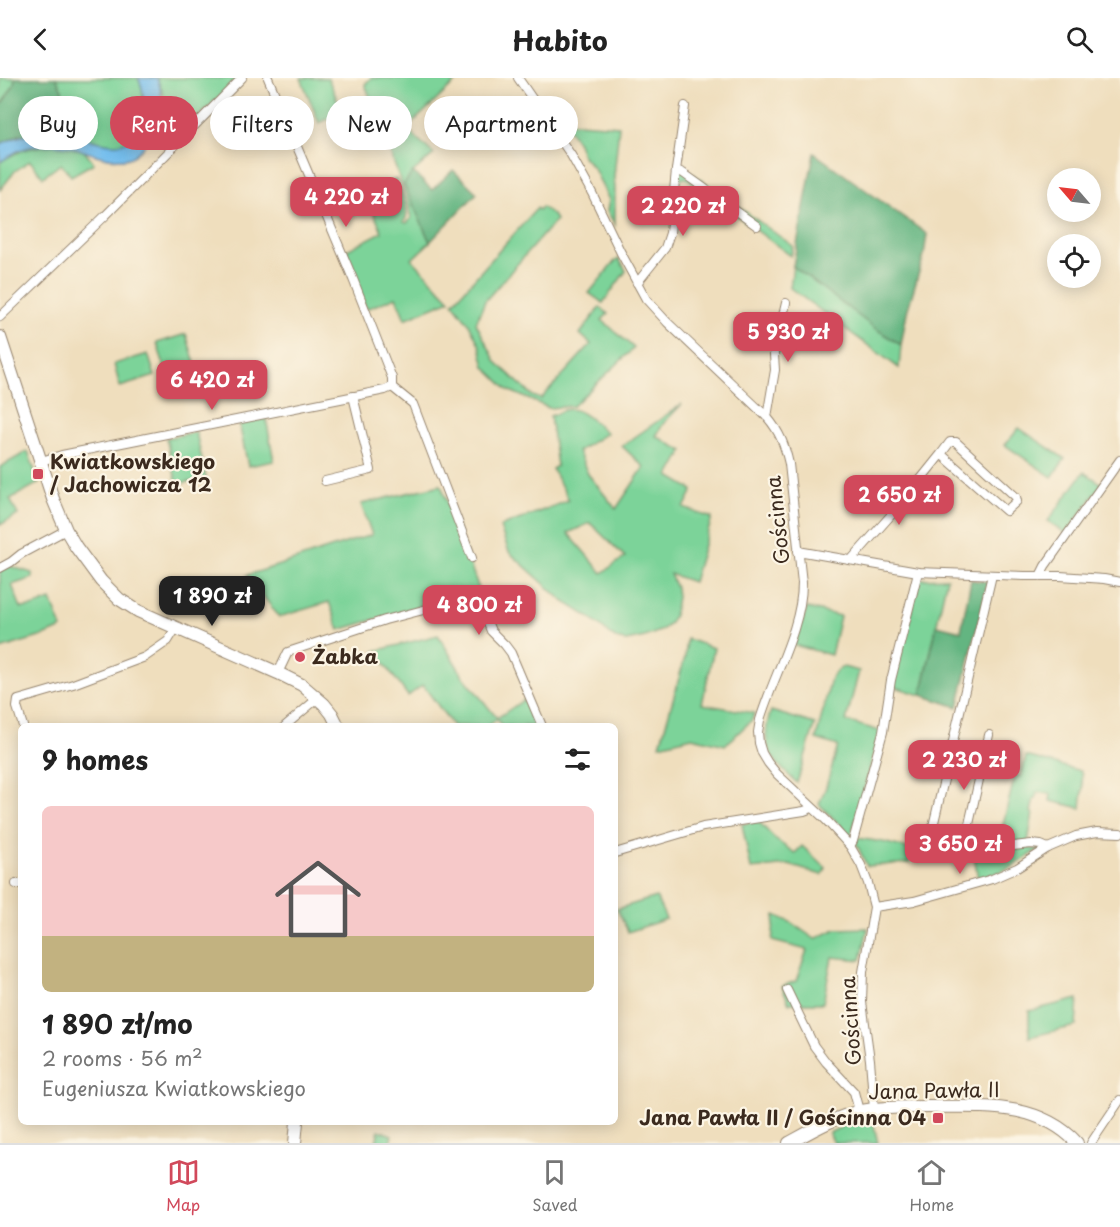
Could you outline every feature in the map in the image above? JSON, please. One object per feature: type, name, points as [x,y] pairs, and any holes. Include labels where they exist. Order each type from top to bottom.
[{"type":"street","points":[[0,317],[106,216],[242,78]]},
{"type":"street","points":[[268,78],[353,279],[392,378],[392,387]]},
{"type":"street","name":"Gościnna","points":[[518,78],[571,155],[637,283],[652,307],[767,417],[781,437],[788,458],[802,595],[799,612],[763,708],[758,732],[762,753],[768,763],[850,846],[868,883],[874,907],[863,972],[862,1002],[874,1109]]},
{"type":"street","points":[[637,283],[665,248],[670,233],[685,106]]},
{"type":"street","points":[[676,170],[683,172],[757,226]]},
{"type":"street","points":[[767,417],[776,370],[774,355],[776,335],[786,303]]},
{"type":"street","points":[[0,337],[61,519],[84,558],[109,590],[138,611],[302,685],[328,708],[336,723]]},
{"type":"street","points":[[41,461],[392,387]]},
{"type":"street","points":[[392,387],[413,404],[472,558]]},
{"type":"street","points":[[325,481],[371,470],[353,396]]},
{"type":"street","points":[[851,560],[900,505],[950,442],[956,442],[1016,497],[1017,501],[1006,512],[941,454]]},
{"type":"street","points":[[1040,576],[1120,460]]},
{"type":"street","points":[[0,568],[66,530]]},
{"type":"street","points":[[798,551],[918,572],[1086,577],[1120,582]]},
{"type":"street","points":[[850,846],[883,732],[891,680],[918,572]]},
{"type":"street","points":[[992,575],[931,835],[931,847],[963,851],[1031,844],[1048,848]]},
{"type":"street","points":[[278,673],[288,652],[335,635],[477,596],[491,631],[510,653],[541,723]]},
{"type":"street","points":[[22,723],[17,707],[18,700],[73,684],[145,657],[168,641],[176,628]]},
{"type":"street","points":[[289,723],[318,698]]},
{"type":"street","points":[[963,851],[989,735]]},
{"type":"street","points":[[618,852],[702,826],[812,808]]},
{"type":"street","points":[[874,907],[914,901],[992,879],[1017,868],[1067,839],[1086,834],[1120,833]]},
{"type":"street","points":[[788,990],[814,1046],[854,1092],[859,1112]]},
{"type":"street","points":[[1091,1143],[1120,1100]]},
{"type":"street","name":"Jana Pawła II","points":[[789,1143],[833,1121],[874,1109],[997,1107],[1033,1115],[1053,1123],[1077,1143]]},
{"type":"street","points":[[295,1143],[297,1125]]},
{"type":"green space","points":[[0,78],[15,78],[14,85],[0,107]]},
{"type":"green space","points":[[15,78],[56,78],[62,96],[18,96],[18,135],[0,144],[0,107],[14,85]]},
{"type":"green space","points":[[56,78],[138,78],[143,96],[110,96],[110,144],[98,142],[98,96],[62,96]]},
{"type":"green space","points":[[157,78],[238,78],[220,96],[210,96],[210,106],[198,118],[198,96],[164,96]]},
{"type":"green space","points":[[301,78],[328,78],[336,96],[326,96],[326,120],[319,123],[314,110],[314,96],[308,96]]},
{"type":"green space","points":[[371,78],[460,78],[441,96],[424,96],[424,112],[412,123],[412,96],[369,96],[365,84]]},
{"type":"green space","points":[[578,123],[619,126],[614,177],[615,225],[607,211],[609,200],[594,169],[582,155],[578,143]]},
{"type":"green space","points":[[412,134],[424,145],[424,150],[430,150],[434,154],[413,172],[404,184],[430,242],[412,259],[450,300],[405,319],[396,297],[366,309],[345,251],[382,232],[371,206],[352,214],[346,202],[396,179],[407,213],[403,222],[407,223],[411,218],[408,202],[391,150],[412,150]]},
{"type":"green space","points":[[24,150],[83,150],[94,163],[71,176],[61,164],[43,177],[30,161],[15,171],[0,190],[0,162]]},
{"type":"green space","points":[[814,153],[927,234],[924,255],[907,312],[901,345],[876,329],[793,266]]},
{"type":"green space","points":[[678,163],[793,246],[791,256],[686,178],[677,180]]},
{"type":"green space","points":[[453,170],[477,193],[430,242],[404,184],[413,172],[432,190]]},
{"type":"green space","points":[[542,207],[556,220],[485,301],[476,323],[496,362],[533,396],[541,399],[591,344],[580,334],[600,307],[608,314],[602,320],[634,348],[573,406],[549,408],[508,390],[485,367],[480,346],[469,324],[453,303],[537,208],[539,210]]},
{"type":"green space","points":[[619,259],[626,271],[603,303],[589,293]]},
{"type":"green space","points":[[793,266],[876,329],[901,345],[899,368],[790,288]]},
{"type":"green space","points":[[186,334],[202,386],[173,395],[157,343]]},
{"type":"green space","points":[[148,354],[155,376],[120,387],[114,364]]},
{"type":"green space","points":[[682,404],[663,424],[656,436],[683,451],[669,476],[693,490],[684,508],[712,518],[693,582],[670,574],[677,597],[670,623],[662,630],[645,637],[626,641],[612,636],[589,617],[563,601],[509,552],[500,527],[569,500],[552,469],[557,466],[550,416],[564,410],[576,410],[607,433],[578,451],[588,474],[616,509],[644,467],[622,446]],"holes":[[[590,523],[625,557],[602,573],[568,533]]]},
{"type":"green space","points":[[266,418],[274,461],[248,466],[239,423]]},
{"type":"green space","points":[[1019,428],[1065,459],[1052,477],[1005,445]]},
{"type":"green space","points":[[196,432],[206,479],[177,484],[166,438]]},
{"type":"green space","points":[[28,451],[39,483],[10,499],[18,515],[0,525],[0,467]]},
{"type":"green space","points":[[1084,472],[1102,484],[1066,534],[1048,521]]},
{"type":"green space","points":[[441,485],[479,589],[339,630],[329,602],[279,617],[247,575],[372,535],[361,504]]},
{"type":"green space","points":[[10,566],[32,573],[33,578],[12,585],[21,608],[32,607],[51,600],[62,628],[0,649],[0,570]]},
{"type":"green space","points":[[947,578],[921,695],[892,686],[920,579]]},
{"type":"green space","points":[[971,580],[988,582],[958,707],[921,695],[937,625],[961,631]]},
{"type":"green space","points":[[807,608],[840,616],[831,655],[794,645]]},
{"type":"green space","points":[[438,635],[463,676],[497,718],[525,699],[536,723],[500,723],[497,719],[492,723],[451,723],[423,685],[408,696],[375,651]]},
{"type":"green space","points":[[687,639],[714,648],[702,704],[754,713],[752,720],[725,745],[692,737],[660,745],[685,657]]},
{"type":"green space","points":[[843,667],[859,671],[846,721],[880,731],[851,836],[819,804],[838,746],[816,739],[831,678]]},
{"type":"green space","points":[[771,711],[815,724],[797,783],[770,752],[766,734]]},
{"type":"green space","points":[[1026,756],[1081,771],[1083,787],[1081,808],[1050,801],[1051,794],[1037,792],[1031,812],[1033,813],[1028,842],[998,845],[1015,775],[1021,776]]},
{"type":"green space","points":[[758,821],[776,840],[795,853],[802,846],[826,868],[822,875],[789,865],[751,869],[742,824]]},
{"type":"green space","points":[[857,838],[907,848],[909,863],[867,866],[856,843]]},
{"type":"green space","points":[[1026,848],[1040,849],[1012,867],[978,880],[974,854]]},
{"type":"green space","points":[[656,897],[666,919],[628,932],[618,909]]},
{"type":"green space","points":[[775,915],[815,939],[836,929],[868,928],[861,960],[832,957],[823,1003],[789,1003],[782,986],[796,981],[807,950],[772,941]]},
{"type":"green space","points":[[1078,999],[1076,1026],[1029,1037],[1029,1011]]},
{"type":"green space","points":[[872,1117],[878,1143],[834,1143],[829,1133],[847,1124]]},
{"type":"green space","points":[[379,1130],[392,1135],[390,1143],[376,1143]]},
{"type":"water","points":[[138,78],[157,78],[160,96],[143,96]]},
{"type":"water","points":[[18,137],[18,150],[20,150],[0,162],[0,144]]},
{"type":"water","points":[[98,141],[109,144],[110,150],[140,150],[129,158],[112,159],[80,150],[98,150]]},
{"type":"place","name":"Kwiatkowskiego / Jachowicza 12","points":[[38,474]]},
{"type":"place","name":"Żabka","points":[[300,657]]},
{"type":"place","name":"Jana Pawła II / Gościnna 04","points":[[938,1118]]}]
